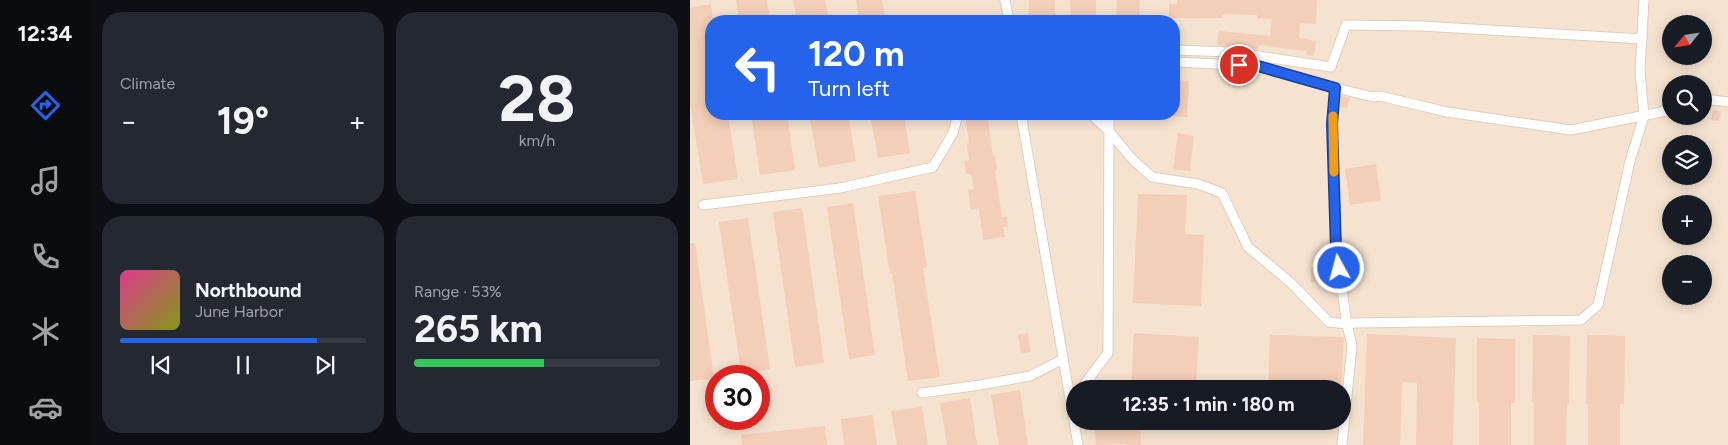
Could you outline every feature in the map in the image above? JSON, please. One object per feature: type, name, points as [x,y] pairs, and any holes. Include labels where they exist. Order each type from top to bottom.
[{"type":"street","points":[[1005,0],[1008,15]]},
{"type":"street","points":[[1097,120],[1131,158],[1152,177],[1198,184],[1222,193],[1248,247],[1291,283],[1329,322],[1347,324],[1581,320],[1598,305],[1630,161],[1644,116],[1640,71],[1644,0]]},
{"type":"street","points":[[1180,50],[1231,52],[1331,67],[1346,25],[1422,26],[1642,39]]},
{"type":"street","points":[[1180,62],[1258,66],[1335,88],[1380,96],[1447,112],[1572,130],[1662,112]]},
{"type":"street","points":[[1335,88],[1332,124],[1336,249],[1352,346],[1342,445]]},
{"type":"street","points":[[1712,100],[1728,102]]},
{"type":"street","points":[[702,205],[840,188],[933,167],[952,132],[956,120]]},
{"type":"street","points":[[1022,120],[1068,380]]},
{"type":"street","points":[[1088,380],[1108,353],[1109,120]]},
{"type":"street","points":[[922,393],[1030,376],[1063,359]]},
{"type":"street","points":[[1076,430],[1078,445]]},
{"type":"shaded area","points":[[690,0],[1728,0],[1728,445],[690,445]]},
{"type":"building","points":[[736,0],[767,0],[769,15],[738,15]]},
{"type":"building","points":[[793,0],[825,0],[828,15],[796,15]]},
{"type":"building","points":[[856,0],[882,0],[885,15],[858,15]]},
{"type":"building","points":[[1029,0],[1055,0],[1055,15],[1029,15]]},
{"type":"building","points":[[1070,0],[1096,0],[1096,15],[1071,15]]},
{"type":"building","points":[[1117,0],[1140,0],[1139,15],[1116,15]]},
{"type":"building","points":[[1177,0],[1317,0],[1316,24],[1300,23],[1299,38],[1316,41],[1314,56],[1306,55],[1307,51],[1259,45],[1258,49],[1217,45],[1219,31],[1270,36],[1272,19],[1257,18],[1257,15],[1221,14],[1222,18],[1180,18],[1180,15],[1169,15],[1169,4],[1177,4]]},
{"type":"building","points":[[711,4],[712,15],[705,15],[705,120],[729,120],[738,179],[703,184],[690,103],[690,8]]},
{"type":"building","points":[[1180,80],[1189,81],[1187,117],[1180,116]]},
{"type":"building","points":[[1341,96],[1350,98],[1347,108],[1340,107]]},
{"type":"building","points":[[1713,110],[1721,111],[1719,121],[1712,120]]},
{"type":"building","points":[[752,120],[788,120],[795,170],[760,175]]},
{"type":"building","points":[[810,120],[849,120],[856,161],[819,168]]},
{"type":"building","points":[[871,120],[905,120],[910,153],[878,158]]},
{"type":"building","points":[[966,120],[988,120],[993,156],[995,156],[997,170],[995,171],[1002,217],[1007,216],[1008,226],[1003,227],[1005,237],[983,240],[979,208],[971,210],[968,190],[974,189],[971,174],[966,174],[964,161],[969,160],[967,143],[969,143]]},
{"type":"building","points":[[1178,133],[1194,136],[1190,171],[1173,169]]},
{"type":"building","points":[[1376,164],[1381,200],[1350,205],[1345,169]]},
{"type":"building","points":[[915,191],[927,267],[923,268],[940,377],[908,381],[878,196]]},
{"type":"building","points":[[1138,194],[1187,195],[1185,234],[1204,235],[1201,306],[1133,303]]},
{"type":"building","points":[[853,203],[875,355],[849,359],[827,207]]},
{"type":"building","points":[[802,208],[824,363],[795,367],[773,212]]},
{"type":"building","points":[[748,218],[769,365],[740,365],[719,222]]},
{"type":"building","points":[[695,243],[712,365],[705,365],[705,379],[690,381],[690,244]]},
{"type":"building","points":[[1327,267],[1328,281],[1311,282],[1311,268]]},
{"type":"building","points":[[1028,333],[1030,352],[1021,354],[1018,335]]},
{"type":"building","points":[[1134,333],[1199,337],[1197,380],[1131,380]]},
{"type":"building","points":[[1367,334],[1456,338],[1453,445],[1416,445],[1417,383],[1402,382],[1400,445],[1363,445]]},
{"type":"building","points":[[1270,335],[1344,337],[1342,380],[1268,380]]},
{"type":"building","points":[[1533,335],[1570,336],[1566,445],[1534,445],[1534,403],[1532,403]]},
{"type":"building","points":[[1587,335],[1625,336],[1624,404],[1620,404],[1620,445],[1588,445],[1588,404],[1586,404]]},
{"type":"building","points":[[1477,338],[1515,339],[1515,403],[1511,403],[1511,445],[1479,445]]},
{"type":"building","points":[[1020,390],[1028,445],[999,445],[991,395]]},
{"type":"building","points":[[970,398],[977,445],[947,445],[940,403]]},
{"type":"building","points":[[922,407],[928,445],[897,445],[891,411]]},
{"type":"building","points":[[873,415],[877,445],[844,445],[841,419]]},
{"type":"building","points":[[825,426],[827,445],[742,445],[741,435]]},
{"type":"building","points":[[1095,430],[1140,430],[1141,445],[1096,445]]},
{"type":"slow traffic","points":[[1333,116],[1334,172]]},
{"type":"route","points":[[1239,65],[1258,66],[1335,88],[1332,124],[1336,249],[1339,268]]}]
